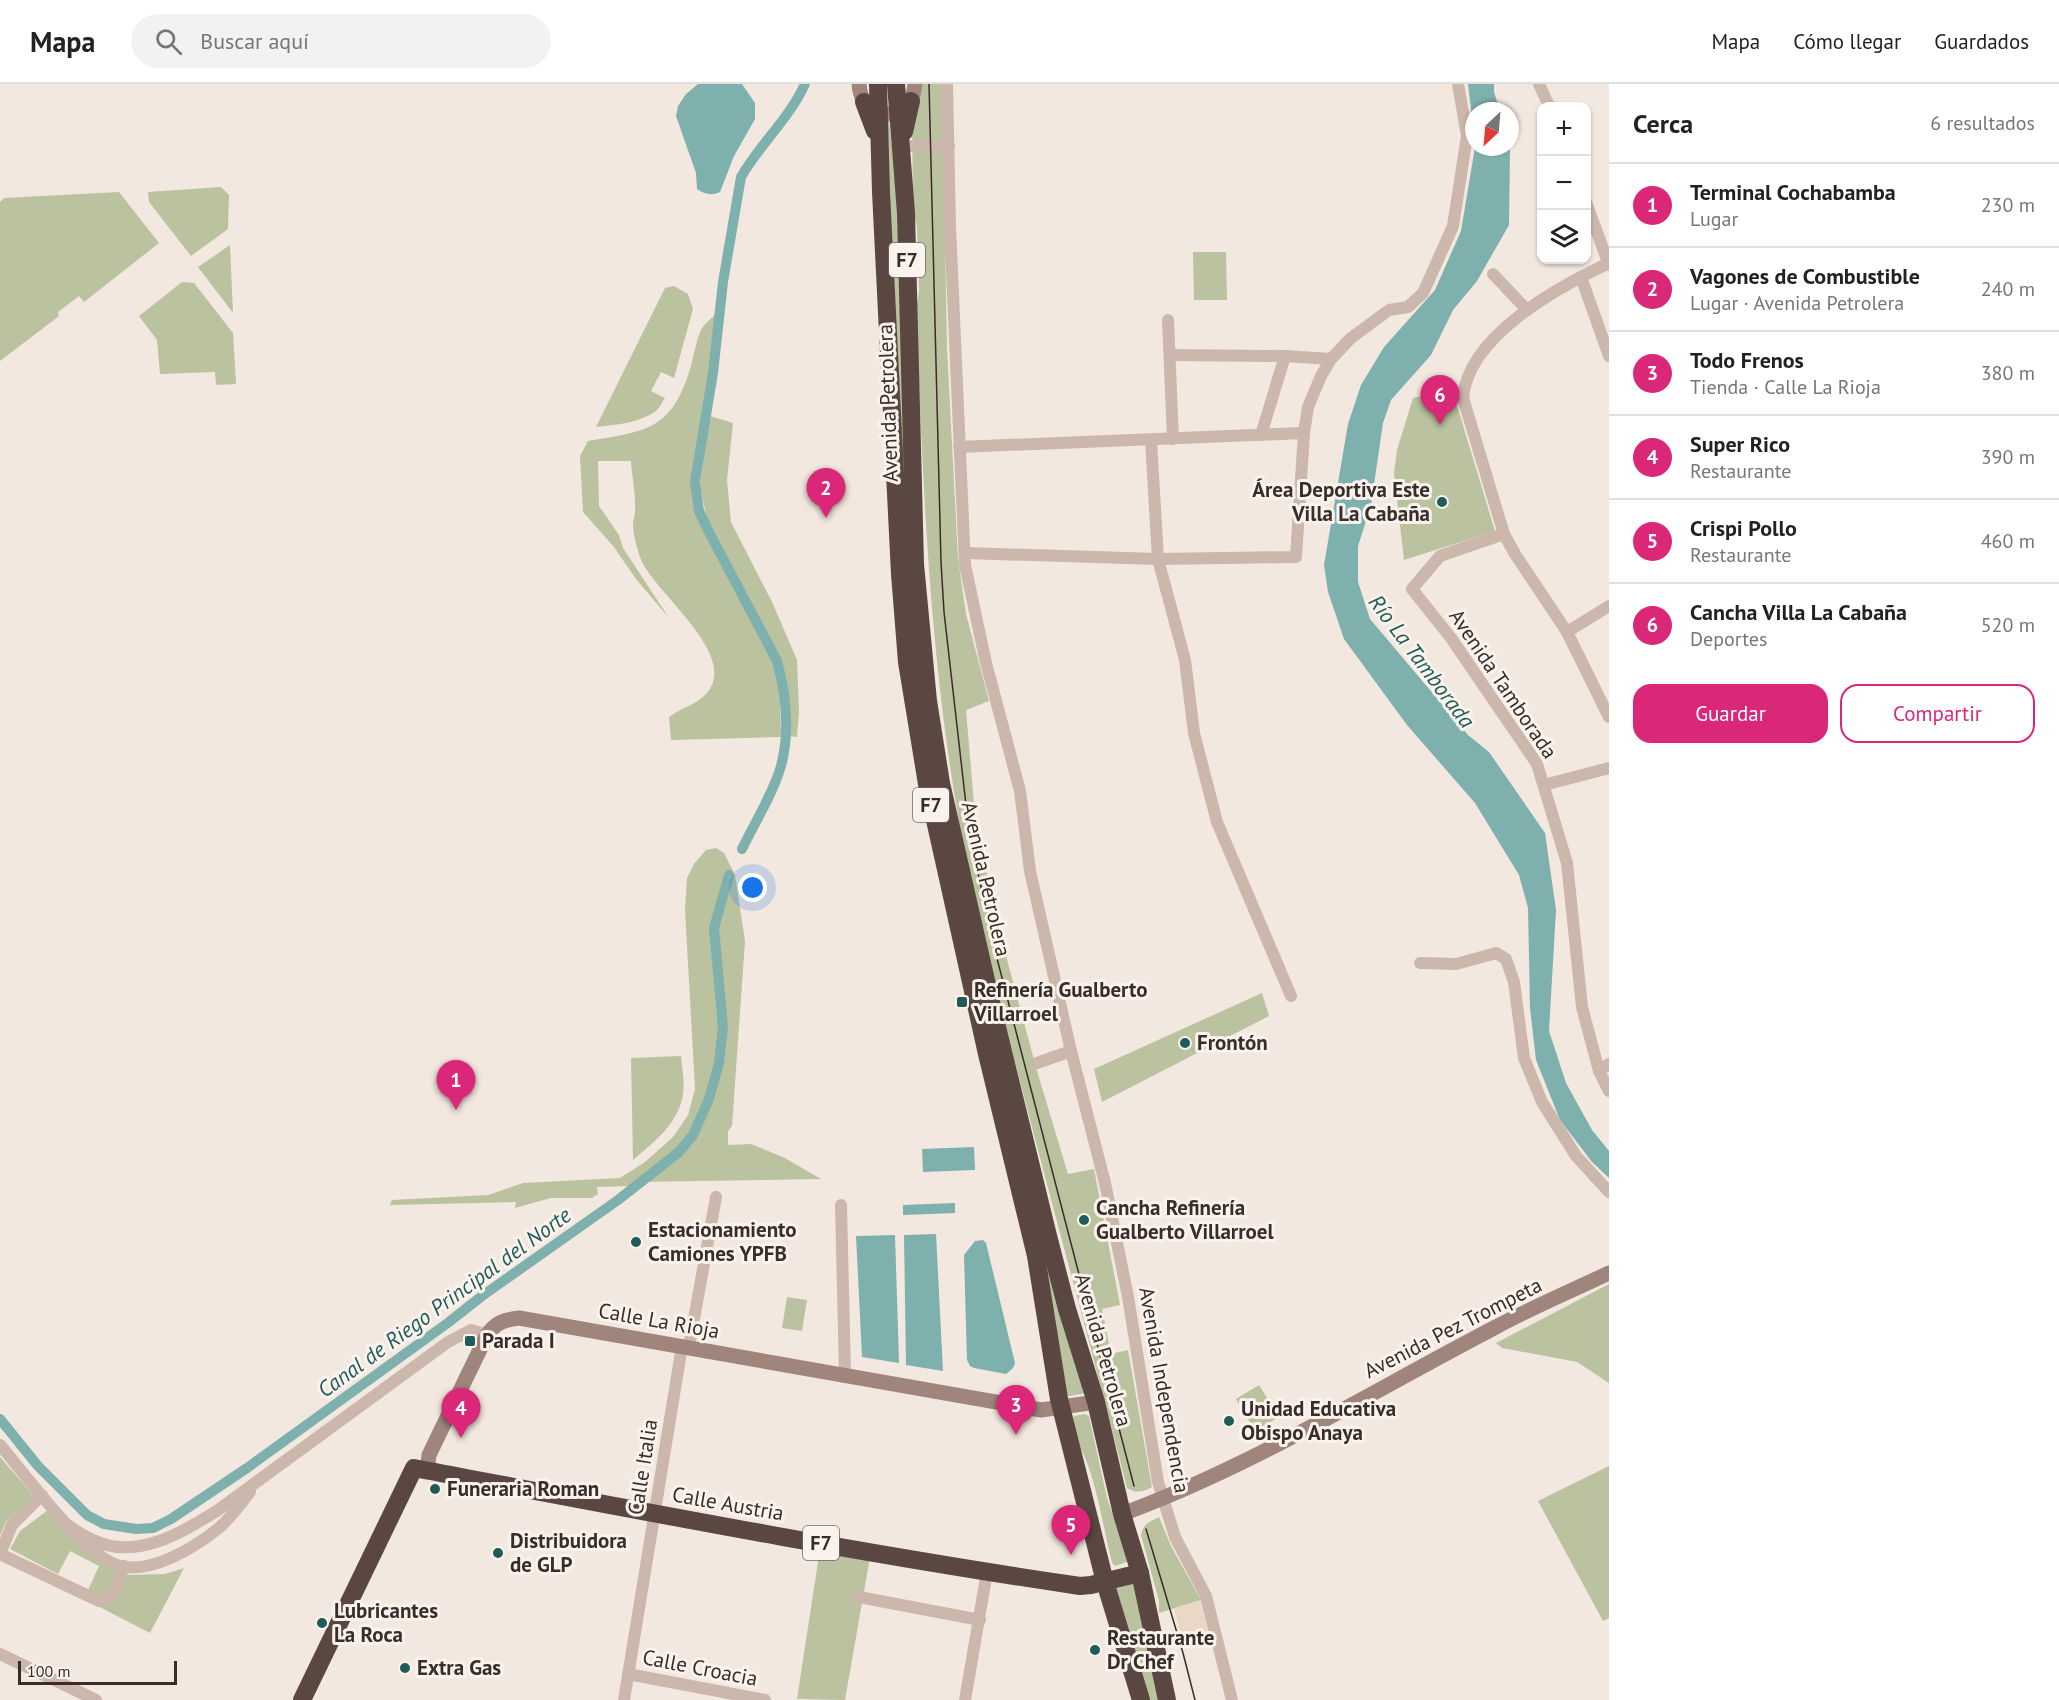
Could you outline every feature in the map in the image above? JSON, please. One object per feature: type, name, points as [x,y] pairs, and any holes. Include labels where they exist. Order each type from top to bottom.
[{"type":"highway","name":"Avenida Petrolera","points":[[878,84],[901,102]]},
{"type":"highway","name":"Avenida Petrolera","points":[[896,84],[901,102],[901,146],[906,213],[915,564],[930,707],[944,794],[993,1008],[1067,1309],[1096,1402],[1122,1514],[1140,1573],[1167,1700]]},
{"type":"highway","points":[[861,93],[880,144]]},
{"type":"highway","name":"Avenida Petrolera","points":[[901,102],[880,144],[900,574],[907,662],[927,784],[982,1031],[1036,1256],[1061,1407],[1105,1582],[1141,1700]]},
{"type":"highway","points":[[316,1700],[334,1649],[423,1464]]},
{"type":"highway","name":"Calle Austria","points":[[423,1464],[655,1514],[987,1572],[1080,1586],[1140,1573]]},
{"type":"highway","points":[[302,1700],[334,1649]]},
{"type":"street","name":"Avenida Independencia","points":[[947,84],[965,565],[986,663],[1020,791],[1030,872],[1117,1240],[1158,1482],[1175,1538],[1206,1596],[1232,1700]]},
{"type":"street","points":[[965,553],[1158,559],[1296,557],[1304,433],[1308,407],[1321,376],[1331,359],[1351,338],[1389,310],[1408,307],[1423,293],[1453,226],[1467,136],[1458,84]]},
{"type":"street","points":[[1539,84],[1547,102]]},
{"type":"street","points":[[861,93],[869,107],[901,102]]},
{"type":"street","points":[[901,146],[949,146]]},
{"type":"street","points":[[1590,210],[1608,264],[1581,277],[1527,310],[1494,336],[1471,368],[1464,385],[1462,398],[1504,534],[1567,632],[1609,717]]},
{"type":"street","points":[[1493,274],[1527,310]]},
{"type":"street","points":[[1581,277],[1609,356]]},
{"type":"street","points":[[1168,320],[1173,439]]},
{"type":"street","points":[[1170,355],[1285,356],[1331,359]]},
{"type":"street","points":[[1261,435],[1285,356]]},
{"type":"street","points":[[959,447],[1304,433]]},
{"type":"street","points":[[1151,440],[1158,559],[1185,660],[1194,733],[1217,822],[1291,996]]},
{"type":"street","name":"Avenida Tamborada","points":[[1504,534],[1440,556],[1412,589],[1451,638],[1537,764],[1567,863],[1582,1007],[1604,1067],[1609,1091]]},
{"type":"street","points":[[1567,632],[1609,606]]},
{"type":"street","points":[[1544,785],[1609,768]]},
{"type":"street","points":[[1420,963],[1456,964],[1496,953],[1506,959],[1514,982],[1524,1058],[1542,1102],[1576,1156],[1609,1192]]},
{"type":"street","points":[[1037,1063],[1071,1051]]},
{"type":"street","name":"Calle Italia","points":[[624,1700],[655,1514],[716,1197]]},
{"type":"street","points":[[840,1204],[846,1374]]},
{"type":"street","name":"Avenida Pez Trompeta","points":[[1122,1514],[1178,1494],[1272,1448],[1496,1327],[1609,1272]]},
{"type":"street","name":"Calle La Rioja","points":[[487,1335],[494,1324],[506,1319],[519,1318],[1041,1410],[1096,1402]]},
{"type":"street","points":[[69,1526],[94,1541],[122,1548],[153,1543],[183,1532],[218,1510],[448,1342],[471,1330],[487,1335],[423,1464]]},
{"type":"street","points":[[0,1445],[42,1496],[95,1554],[124,1566],[159,1563],[192,1546],[221,1526],[265,1475]]},
{"type":"street","points":[[42,1496],[12,1525],[0,1554],[99,1600],[108,1599],[115,1591],[124,1566]]},
{"type":"street","points":[[966,1700],[987,1572]]},
{"type":"street","points":[[859,1597],[980,1620]]},
{"type":"street","points":[[0,1654],[96,1700]]},
{"type":"street","name":"Calle Croacia","points":[[628,1674],[765,1700]]},
{"type":"green space","points":[[918,84],[942,84],[947,348],[958,559],[966,614],[989,701],[966,710],[976,827],[1006,956],[1068,1174],[1094,1169],[1120,1305],[1102,1309],[1111,1354],[1128,1350],[1152,1487],[1140,1492],[1127,1488],[1023,1094],[970,880],[949,762],[934,633],[921,440],[916,310],[919,291],[917,227],[913,210],[912,117]]},
{"type":"green space","points":[[889,120],[897,191],[917,647],[1087,1393],[1064,1397],[907,602],[886,121]]},
{"type":"green space","points":[[221,187],[229,195],[228,229],[191,256],[149,202],[148,192]]},
{"type":"green space","points":[[119,192],[159,243],[84,302],[79,296],[58,312],[59,316],[0,361],[0,202],[4,198]]},
{"type":"green space","points":[[230,245],[233,313],[198,267]]},
{"type":"green space","points":[[1193,252],[1226,252],[1227,300],[1194,300]]},
{"type":"green space","points":[[182,282],[194,283],[233,333],[236,384],[216,385],[215,372],[160,374],[157,340],[139,316]]},
{"type":"green space","points":[[674,286],[688,294],[693,309],[674,378],[661,372],[651,391],[665,398],[657,410],[643,418],[628,423],[596,427],[665,288]]},
{"type":"green space","points":[[717,313],[692,485],[695,507],[707,536],[773,661],[780,685],[781,737],[671,740],[669,717],[698,701],[707,693],[714,677],[712,660],[690,623],[660,587],[640,557],[633,529],[635,505],[631,461],[598,461],[599,506],[619,535],[623,548],[669,618],[636,579],[614,547],[583,512],[580,456],[588,441],[642,430],[655,424],[666,415],[684,387],[701,330]]},
{"type":"green space","name":"Área Deportiva Este Villa La Cabaña","points":[[1452,389],[1495,531],[1404,560],[1394,473],[1397,450],[1413,398]]},
{"type":"green space","points":[[710,416],[733,423],[727,480],[731,522],[772,602],[797,660],[799,712],[797,737],[788,736],[789,701],[785,675],[776,650],[719,546],[706,515],[700,485]]},
{"type":"green space","points":[[716,848],[724,853],[735,875],[745,941],[732,1126],[728,1131],[728,1145],[751,1144],[785,1158],[821,1179],[635,1182],[630,1186],[597,1187],[598,1194],[592,1198],[551,1198],[515,1208],[516,1202],[390,1205],[392,1200],[488,1195],[523,1183],[620,1178],[645,1162],[673,1137],[688,1115],[695,1089],[685,910],[687,878],[694,864],[706,850]]},
{"type":"green space","name":"Frontón","points":[[1262,993],[1269,1016],[1102,1102],[1094,1069]]},
{"type":"green space","points":[[681,1056],[684,1089],[681,1104],[671,1123],[633,1160],[631,1058]]},
{"type":"green space","points":[[1609,1284],[1609,1383],[1577,1362],[1502,1348],[1496,1343]]},
{"type":"green space","points":[[787,1297],[807,1300],[802,1331],[782,1328]]},
{"type":"green space","points":[[1259,1385],[1279,1417],[1255,1431],[1236,1399]]},
{"type":"green space","points":[[1085,1414],[1089,1416],[1107,1498],[1128,1558],[1127,1562],[1115,1566],[1112,1563],[1093,1481],[1074,1430],[1074,1416]]},
{"type":"green space","points":[[0,1457],[34,1496],[6,1522],[0,1536]]},
{"type":"green space","points":[[1609,1466],[1609,1618],[1603,1621],[1538,1501]]},
{"type":"green space","points":[[48,1510],[93,1558],[127,1575],[165,1574],[184,1568],[150,1633],[84,1599],[99,1566],[70,1551],[58,1574],[10,1549],[20,1531]]},
{"type":"green space","points":[[1159,1517],[1171,1546],[1201,1600],[1159,1613],[1159,1601],[1141,1535],[1149,1522]]},
{"type":"green space","points":[[820,1549],[870,1557],[845,1700],[797,1699]]},
{"type":"green space","points":[[1135,1583],[1160,1700],[1147,1700],[1115,1589]]},
{"type":"shaded area","points":[[1201,1600],[1211,1640],[1184,1647],[1174,1608]]},
{"type":"water","points":[[698,84],[742,84],[755,103],[755,119],[734,156],[720,192],[714,194],[697,189],[696,173],[676,116],[678,106],[686,94]]},
{"type":"water","points":[[1468,84],[1494,84],[1497,102],[1470,102]]},
{"type":"water","name":"Río La Tamborada","points":[[1474,156],[1510,156],[1509,225],[1477,281],[1453,310],[1431,355],[1391,400],[1383,423],[1371,505],[1358,546],[1358,582],[1370,619],[1468,735],[1489,752],[1545,833],[1556,910],[1549,1031],[1566,1083],[1592,1130],[1609,1151],[1609,1178],[1592,1162],[1560,1120],[1536,1060],[1530,1008],[1528,908],[1519,875],[1475,803],[1407,725],[1344,639],[1328,592],[1324,565],[1348,424],[1361,385],[1384,347],[1435,290],[1461,231]]},
{"type":"water","points":[[974,1147],[975,1170],[923,1172],[922,1149]]},
{"type":"water","points":[[955,1203],[955,1213],[903,1215],[903,1205]]},
{"type":"water","points":[[936,1234],[943,1371],[906,1365],[904,1235]]},
{"type":"water","points":[[895,1235],[899,1363],[862,1357],[856,1236]]},
{"type":"water","points":[[983,1240],[986,1243],[1015,1363],[1006,1374],[974,1368],[967,1360],[964,1255],[975,1241]]},
{"type":"waterway","name":"Canal de Riego Principal del Norte","points":[[742,849],[769,797],[781,766],[786,727],[785,700],[777,661],[699,511],[695,482],[713,373],[723,282],[741,177],[791,109],[805,84]]},
{"type":"waterway","name":"Canal de Riego Principal del Norte","points":[[0,1419],[38,1466],[87,1515],[104,1524],[136,1529],[153,1528],[171,1519],[247,1468],[482,1296],[618,1200],[679,1152],[693,1135],[709,1099],[719,1063],[723,1027],[714,928],[729,875]]},
{"type":"tram line","points":[[929,84],[941,562],[944,612],[969,831],[993,943],[1134,1486]]},
{"type":"tram line","points":[[1146,1529],[1195,1700]]},
{"type":"place","name":"Cancha Villa La Cabaña","points":[[1440,425]]},
{"type":"place","name":"Área Deportiva Este Villa La Cabaña","points":[[1442,502]]},
{"type":"place","name":"Vagones de Combustible","points":[[826,518]]},
{"type":"place","name":"Refinería Gualberto Villarroel","points":[[962,1002]]},
{"type":"place","name":"Frontón","points":[[1185,1043]]},
{"type":"place","name":"Terminal Cochabamba","points":[[456,1110]]},
{"type":"place","name":"Cancha Refinería Gualberto Villarroel","points":[[1084,1220]]},
{"type":"place","name":"Estacionamiento Camiones YPFB","points":[[636,1242]]},
{"type":"place","name":"Parada I","points":[[470,1341]]},
{"type":"place","name":"Unidad Educativa Obispo Anaya","points":[[1229,1421]]},
{"type":"place","name":"Todo Frenos","points":[[1016,1435]]},
{"type":"place","name":"Super Rico","points":[[461,1438]]},
{"type":"place","name":"Funeraria Roman","points":[[435,1489]]},
{"type":"place","name":"Distribuidora de GLP","points":[[498,1553]]},
{"type":"place","name":"Crispi Pollo","points":[[1071,1555]]},
{"type":"place","name":"Lubricantes La Roca","points":[[322,1623]]},
{"type":"place","name":"Restaurante Dr Chef","points":[[1095,1650]]},
{"type":"place","name":"Extra Gas","points":[[405,1668]]}]
